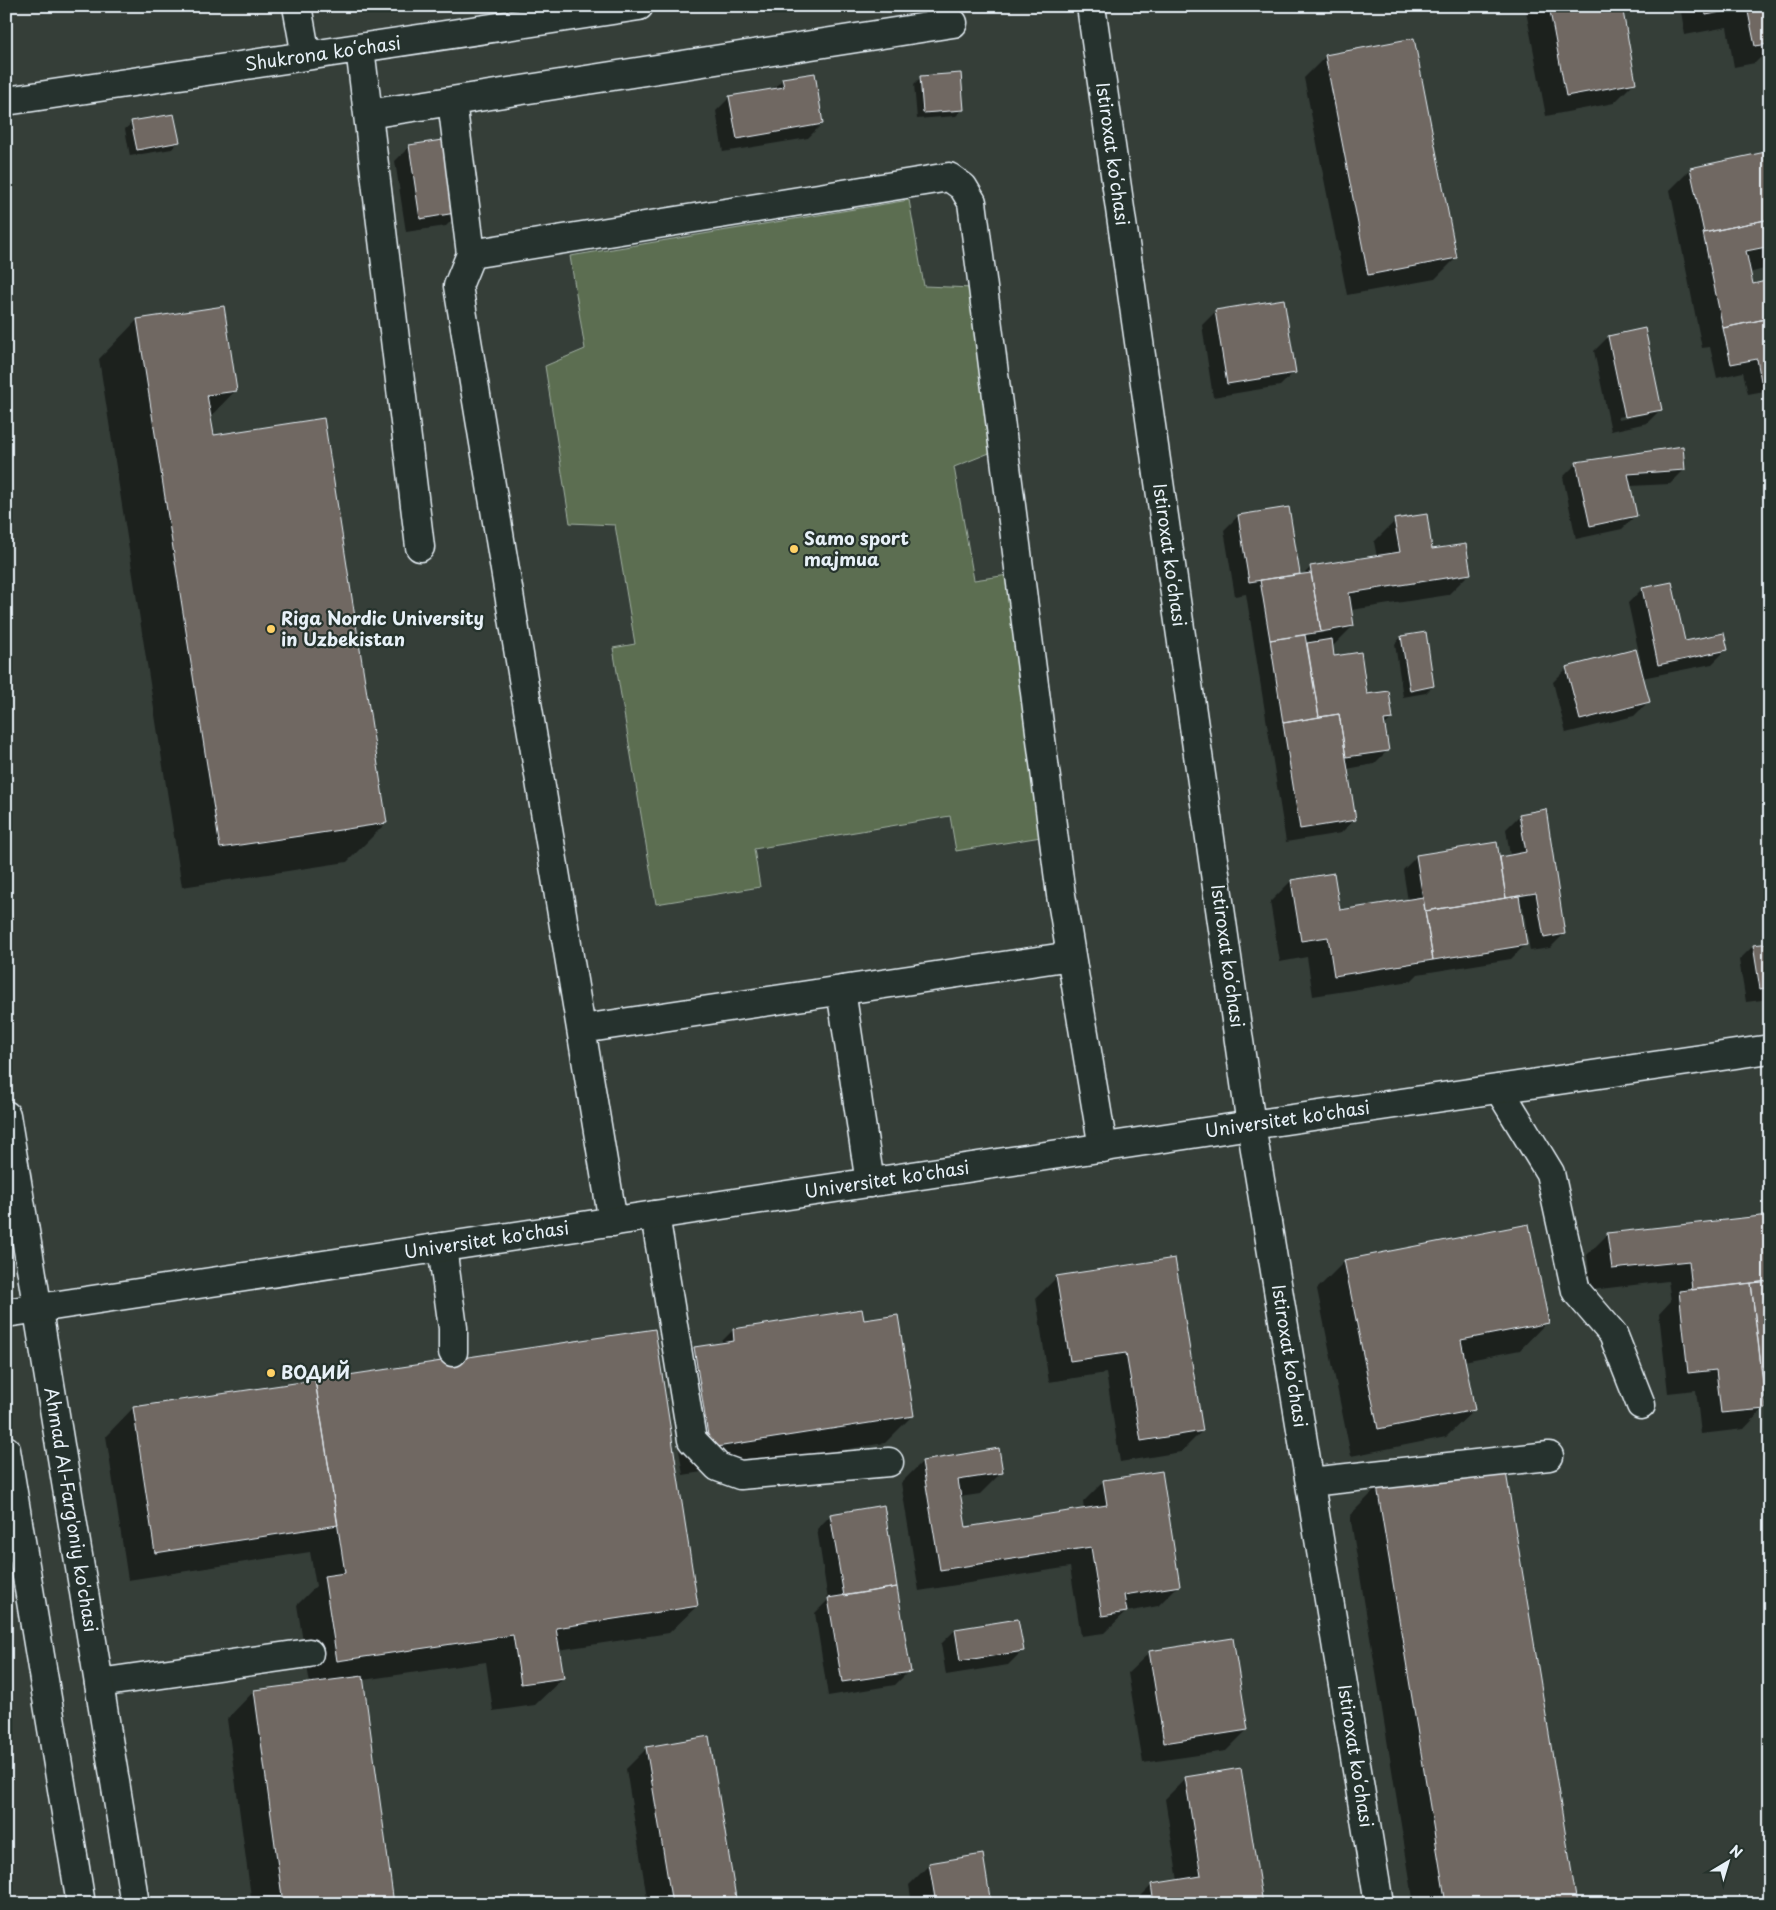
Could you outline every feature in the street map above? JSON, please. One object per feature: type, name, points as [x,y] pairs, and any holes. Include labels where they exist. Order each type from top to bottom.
[{"type":"main road","points":[[297,6],[306,56]]},
{"type":"main road","name":"Shukrona koʻchasi","points":[[6,101],[639,6]]},
{"type":"main road","name":"Istiroxat koʻchasi","points":[[1091,6],[1251,1125],[1379,1904]]},
{"type":"main road","points":[[368,114],[953,23]]},
{"type":"main road","points":[[360,48],[420,547]]},
{"type":"main road","points":[[452,101],[471,254],[458,286],[613,1222]]},
{"type":"main road","points":[[471,254],[949,177],[963,186],[972,202],[1058,876],[1103,1148]]},
{"type":"main road","points":[[582,1029],[1071,956]]},
{"type":"main road","points":[[841,990],[870,1183]]},
{"type":"main road","name":"Universitet ko'chasi","points":[[6,1313],[1251,1125],[1770,1049]]},
{"type":"main road","points":[[1499,1089],[1550,1173],[1576,1291],[1613,1334],[1641,1405]]},
{"type":"main road","name":"Ahmad Al-Farg'oniy ko'chasi","points":[[6,1115],[136,1904]]},
{"type":"main road","points":[[655,1215],[692,1440],[718,1467],[740,1475],[889,1462]]},
{"type":"main road","points":[[442,1247],[453,1328],[453,1352]]},
{"type":"main road","points":[[6,1450],[81,1904]]},
{"type":"main road","points":[[1310,1482],[1549,1456]]},
{"type":"main road","points":[[99,1683],[309,1653]]},
{"type":"green space","name":"Samo sport majmua","points":[[909,200],[924,286],[973,288],[997,450],[954,467],[974,580],[1015,574],[1059,834],[956,851],[950,816],[754,849],[760,887],[656,904],[613,648],[635,644],[615,525],[570,523],[545,366],[585,349],[570,256]]},
{"type":"building","points":[[1549,6],[1622,6],[1636,83],[1566,96]]},
{"type":"building","points":[[1704,6],[1770,6],[1770,44],[1755,46],[1747,7],[1706,15]]},
{"type":"building","points":[[1414,38],[1457,258],[1368,275],[1325,55]]},
{"type":"building","points":[[815,73],[823,124],[737,139],[729,96],[784,87],[782,78]]},
{"type":"building","points":[[961,73],[964,110],[923,113],[920,76]]},
{"type":"building","points":[[174,114],[180,142],[137,150],[131,121]]},
{"type":"building","points":[[449,139],[461,212],[420,219],[409,145]]},
{"type":"building","points":[[1770,151],[1770,219],[1704,233],[1690,168]]},
{"type":"building","points":[[1770,219],[1770,252],[1767,253],[1766,247],[1746,251],[1753,284],[1770,280],[1770,318],[1723,328],[1703,233]]},
{"type":"building","points":[[1284,299],[1296,373],[1227,384],[1215,310]]},
{"type":"building","name":"Riga Nordic University in Uzbekistan","points":[[224,306],[237,391],[207,395],[214,435],[324,418],[387,823],[220,848],[137,319]]},
{"type":"building","points":[[1770,318],[1770,379],[1761,381],[1757,359],[1731,364],[1723,328]]},
{"type":"building","points":[[1645,328],[1662,410],[1625,417],[1608,336]]},
{"type":"building","points":[[1683,446],[1685,470],[1628,474],[1637,516],[1590,526],[1576,462]]},
{"type":"building","points":[[1289,507],[1300,574],[1249,582],[1238,515]]},
{"type":"building","points":[[1427,514],[1432,549],[1466,544],[1471,574],[1349,593],[1354,626],[1321,632],[1310,566],[1400,552],[1394,519]]},
{"type":"building","points":[[1311,573],[1321,632],[1270,640],[1260,580]]},
{"type":"building","points":[[1672,582],[1685,641],[1724,633],[1728,650],[1658,665],[1642,588]]},
{"type":"building","points":[[1426,632],[1434,686],[1410,691],[1401,636]]},
{"type":"building","points":[[1305,635],[1319,717],[1283,723],[1270,640]]},
{"type":"building","points":[[1332,639],[1334,656],[1361,652],[1367,694],[1389,691],[1393,719],[1384,720],[1389,751],[1346,757],[1339,714],[1319,717],[1307,643]]},
{"type":"building","points":[[1636,649],[1650,702],[1580,720],[1566,667]]},
{"type":"building","points":[[1339,714],[1356,820],[1300,829],[1283,723]]},
{"type":"building","points":[[1546,809],[1565,934],[1544,938],[1536,893],[1506,898],[1500,857],[1526,852],[1519,814]]},
{"type":"building","points":[[1497,842],[1506,898],[1425,911],[1416,855]]},
{"type":"building","points":[[1334,873],[1340,910],[1423,897],[1433,960],[1334,976],[1328,937],[1301,941],[1291,880]]},
{"type":"building","points":[[1519,896],[1527,945],[1433,960],[1425,911]]},
{"type":"building","points":[[1770,943],[1770,987],[1760,989],[1753,945]]},
{"type":"building","points":[[1770,1215],[1770,1281],[1692,1290],[1689,1261],[1612,1269],[1607,1233]]},
{"type":"building","points":[[1529,1224],[1549,1323],[1461,1340],[1475,1410],[1378,1429],[1344,1260]]},
{"type":"building","points":[[1175,1258],[1203,1431],[1141,1441],[1126,1353],[1070,1361],[1056,1276]]},
{"type":"building","points":[[1770,1281],[1770,1396],[1765,1397],[1751,1283]]},
{"type":"building","points":[[1751,1283],[1766,1409],[1721,1413],[1716,1370],[1688,1373],[1679,1291]]},
{"type":"building","points":[[862,1309],[864,1320],[898,1315],[914,1416],[710,1448],[694,1347],[734,1341],[733,1329]]},
{"type":"building","points":[[655,1329],[698,1606],[556,1628],[564,1678],[521,1684],[513,1635],[337,1661],[324,1576],[345,1573],[315,1380]]},
{"type":"building","points":[[315,1380],[338,1525],[155,1553],[133,1407]]},
{"type":"building","points":[[999,1448],[1003,1473],[958,1480],[966,1527],[1107,1505],[1103,1480],[1162,1471],[1180,1586],[1124,1595],[1127,1612],[1102,1616],[1091,1547],[940,1570],[922,1461]]},
{"type":"building","points":[[1505,1466],[1577,1904],[1446,1904],[1377,1486]]},
{"type":"building","points":[[884,1505],[897,1587],[844,1596],[830,1514]]},
{"type":"building","points":[[897,1587],[911,1672],[842,1682],[828,1598]]},
{"type":"building","points":[[1018,1619],[1024,1651],[960,1661],[955,1629]]},
{"type":"building","points":[[1233,1638],[1248,1730],[1164,1743],[1149,1651]]},
{"type":"building","points":[[363,1676],[394,1904],[283,1904],[254,1690]]},
{"type":"building","points":[[709,1736],[737,1904],[672,1904],[646,1747]]},
{"type":"building","points":[[1241,1768],[1263,1904],[1154,1904],[1151,1884],[1201,1876],[1185,1777]]},
{"type":"building","points":[[983,1854],[991,1904],[936,1904],[929,1863]]},
{"type":"place","name":"Samo sport majmua","points":[[794,549]]},
{"type":"place","name":"Riga Nordic University in Uzbekistan","points":[[271,629]]},
{"type":"place","name":"ВОДИЙ","points":[[271,1373]]}]
